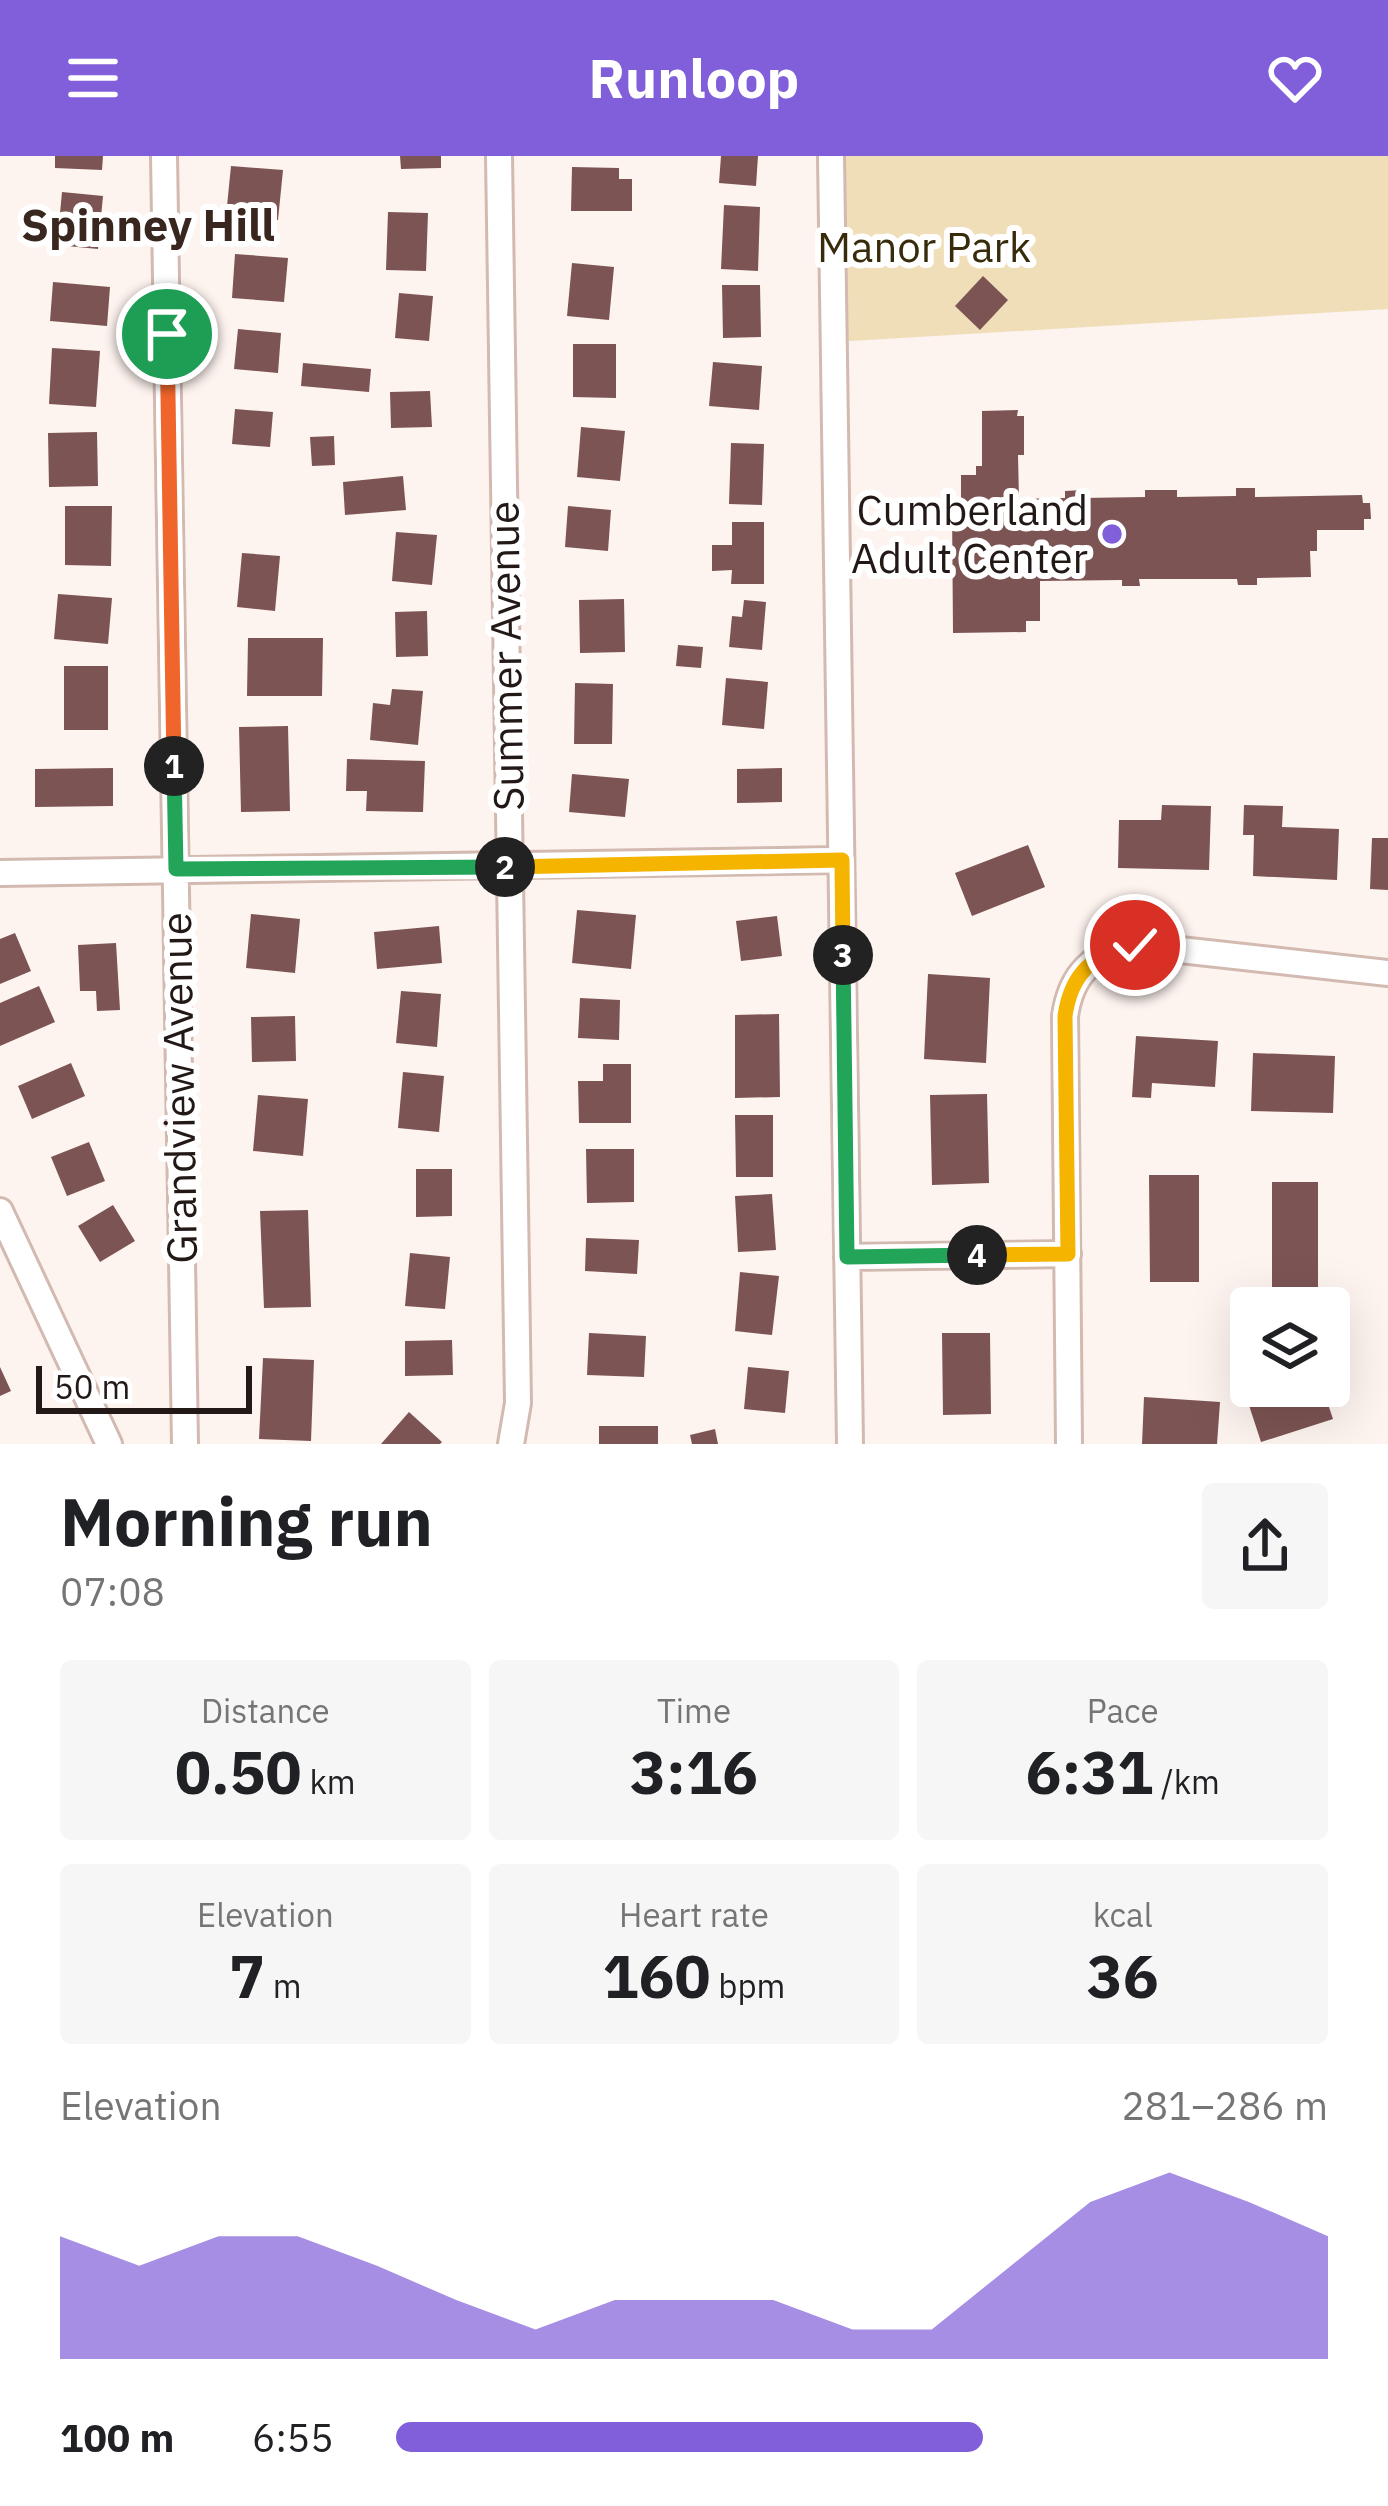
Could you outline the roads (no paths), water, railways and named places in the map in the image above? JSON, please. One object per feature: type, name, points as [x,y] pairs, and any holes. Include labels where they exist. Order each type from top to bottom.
[{"type":"street","name":"Grandview Avenue","points":[[164,156],[185,1444]]},
{"type":"street","name":"Summer Avenue","points":[[499,156],[518,1403],[511,1444]]},
{"type":"street","points":[[831,156],[850,1444]]},
{"type":"street","points":[[0,873],[842,860]]},
{"type":"street","points":[[1069,1444],[1065,1016],[1069,991],[1085,966],[1110,950],[1135,945],[1388,973]]},
{"type":"street","points":[[0,1210],[110,1444]]},
{"type":"street","points":[[847,1257],[1068,1254]]},
{"type":"place","name":"Cumberland Adult Center","points":[[1112,534]]},
{"type":"district","name":"Spinney Hill","points":[[148,225]]},
{"type":"park label","name":"Manor Park","points":[[924,247]]}]
